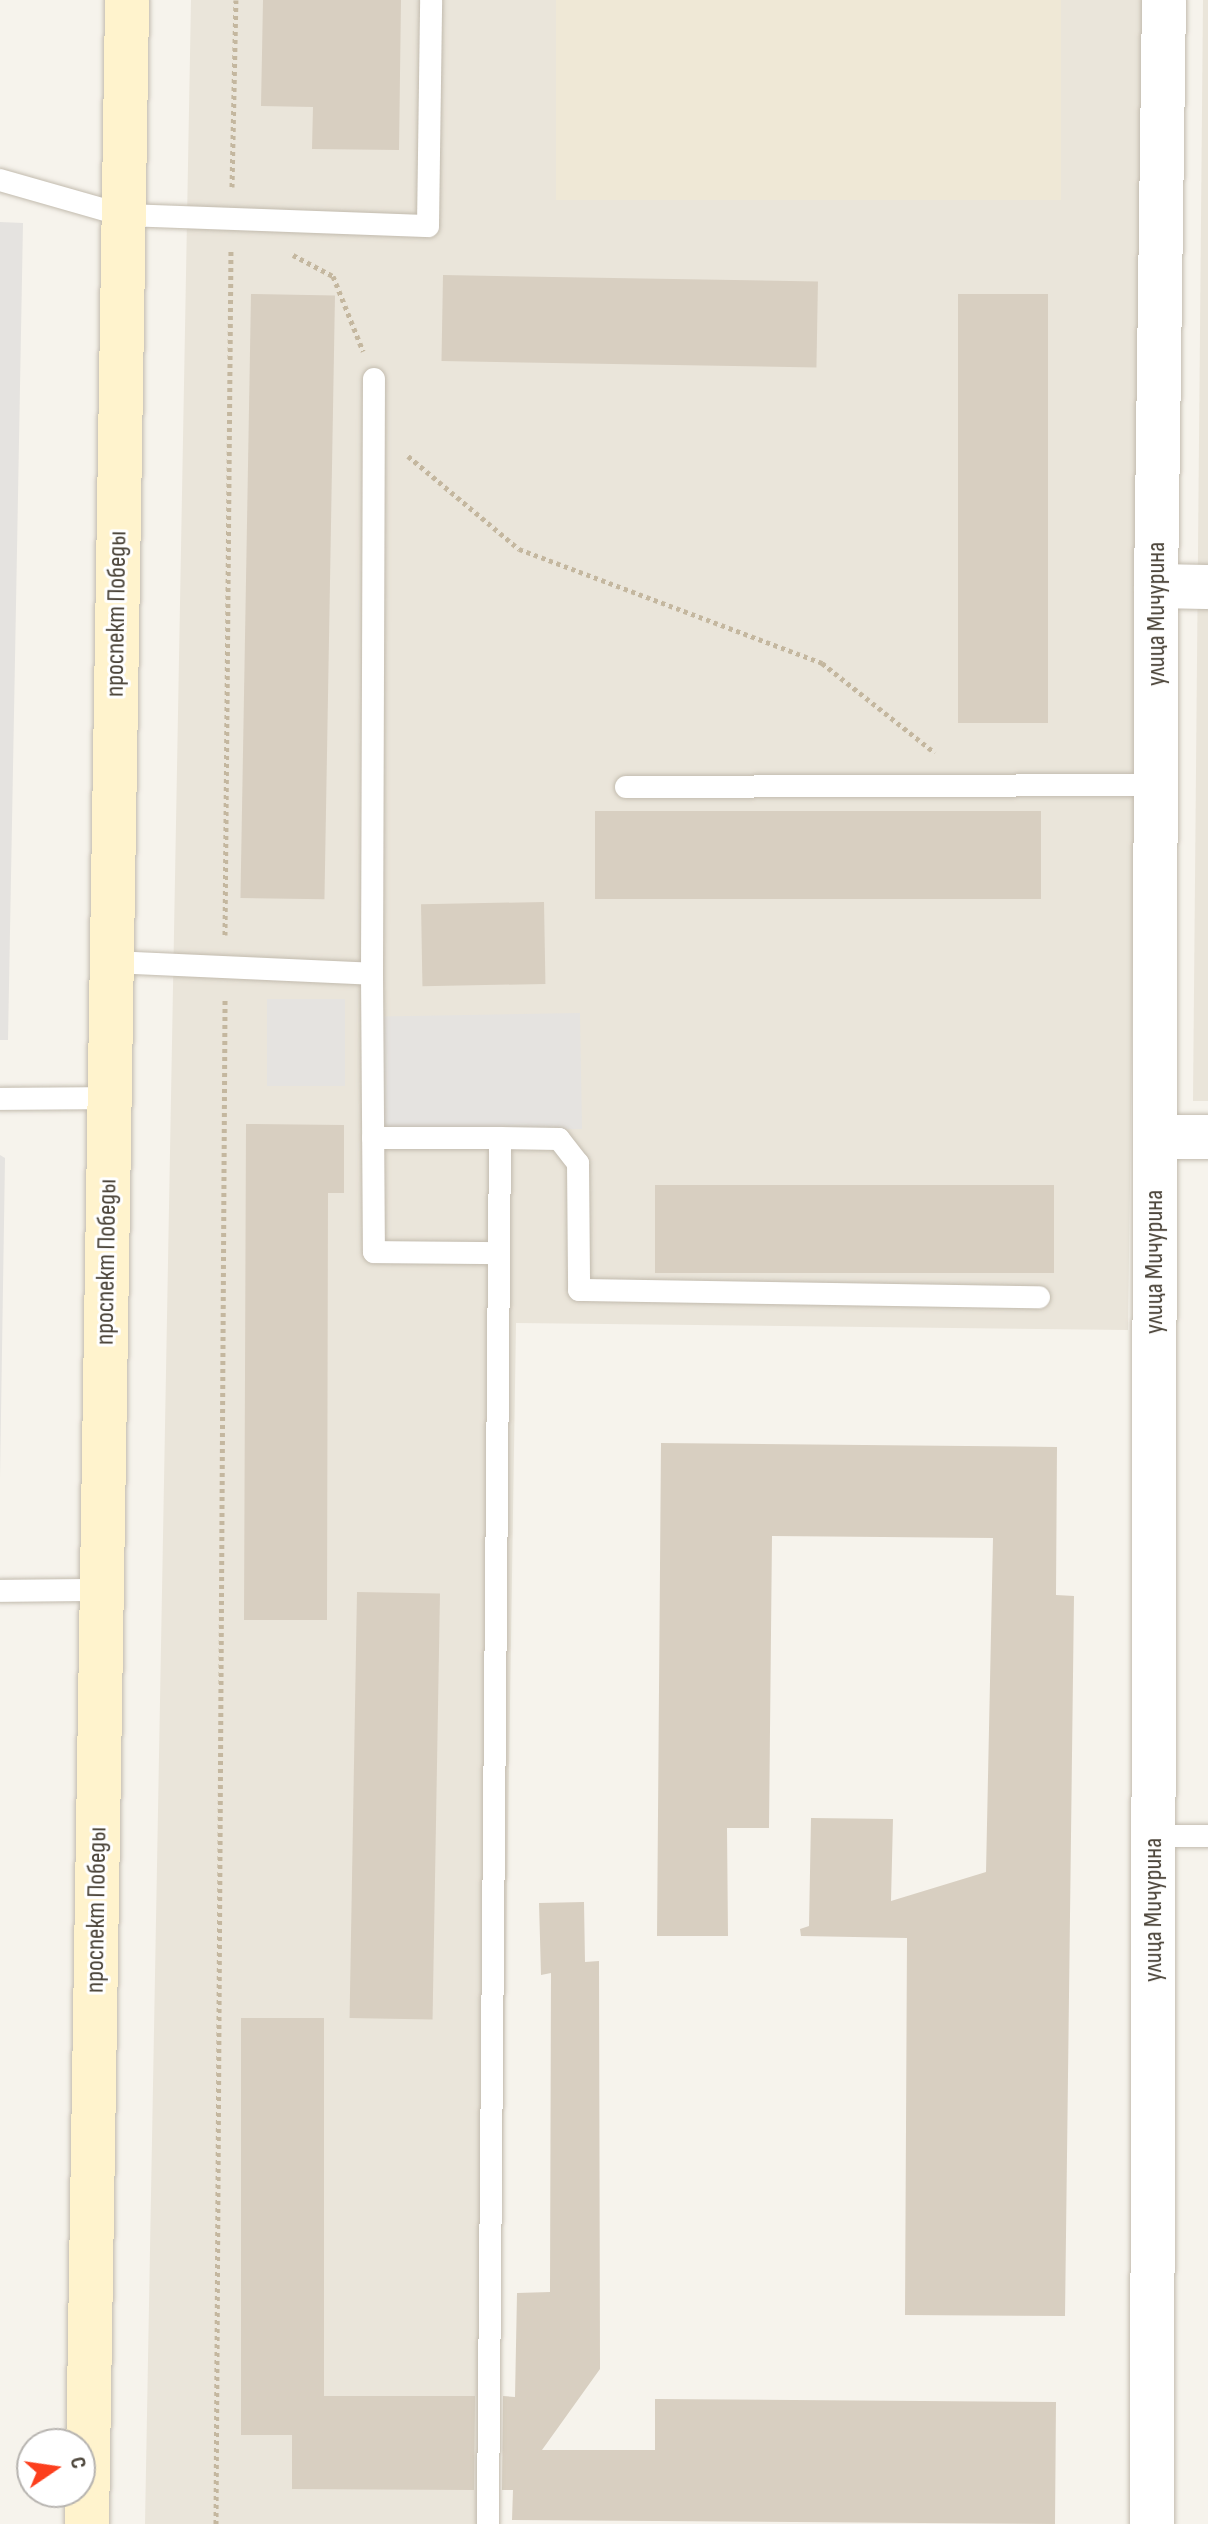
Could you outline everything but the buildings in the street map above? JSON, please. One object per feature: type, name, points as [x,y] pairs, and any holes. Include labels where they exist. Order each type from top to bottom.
[{"type":"main road","name":"проспект Победы","points":[[87,2524],[127,0]]},
{"type":"street","name":"улица Мичурина","points":[[1152,2524],[1156,586],[1164,0]]},
{"type":"street","points":[[1156,586],[1208,587]]},
{"type":"street","points":[[1155,1137],[1208,1137]]},
{"type":"lane","points":[[0,180],[123,215],[231,222],[428,226],[431,0]]},
{"type":"lane","points":[[374,379],[374,1252],[499,1253]]},
{"type":"lane","points":[[626,787],[1156,785]]},
{"type":"lane","points":[[112,962],[372,974]]},
{"type":"lane","points":[[0,1099],[110,1098]]},
{"type":"lane","points":[[373,1138],[559,1139],[578,1163],[579,1290],[1039,1297]]},
{"type":"lane","points":[[488,2524],[500,1138]]},
{"type":"lane","points":[[0,1591],[102,1590]]},
{"type":"lane","points":[[1154,1836],[1208,1836]]},
{"type":"path","points":[[216,2524],[225,968],[231,222],[236,0]]},
{"type":"path","points":[[412,464],[519,549],[822,663],[945,761]]},
{"type":"shaded area","points":[[191,0],[1146,0],[1128,1330],[516,1323],[497,2524],[145,2524]]},
{"type":"shaded area","points":[[556,0],[1061,0],[1061,200],[556,200]]},
{"type":"shaded area","points":[[1203,0],[1208,0],[1208,1101],[1193,1101]]},
{"type":"shaded area","points":[[0,222],[23,223],[8,1040],[0,1040]]},
{"type":"shaded area","points":[[267,999],[345,999],[345,1086],[267,1086]]},
{"type":"shaded area","points":[[580,1013],[582,1129],[382,1132],[380,1016]]},
{"type":"shaded area","points":[[0,1155],[5,1158],[0,1478]]}]
